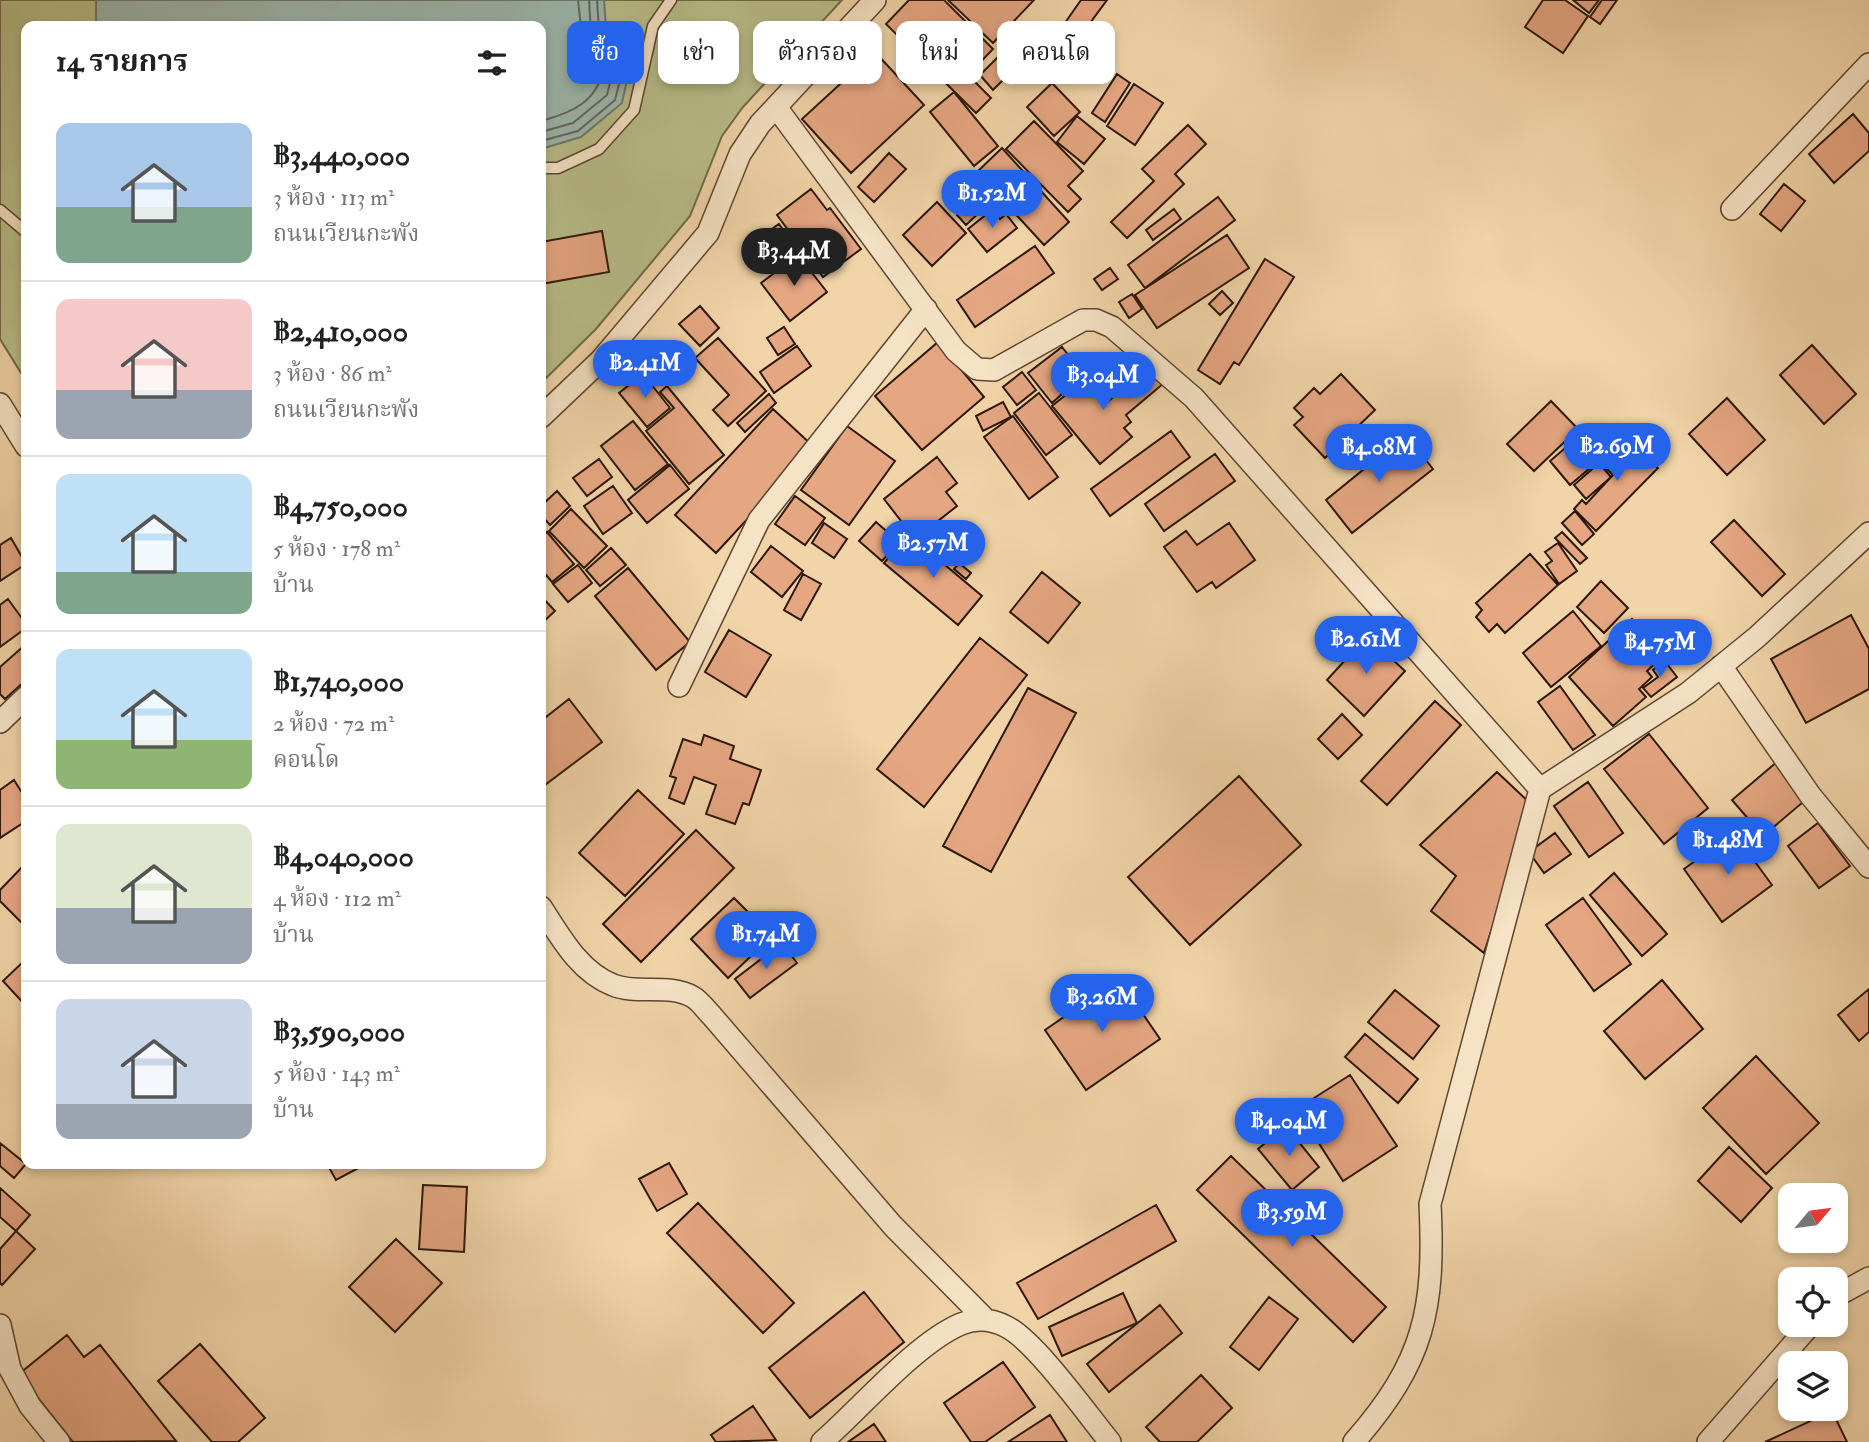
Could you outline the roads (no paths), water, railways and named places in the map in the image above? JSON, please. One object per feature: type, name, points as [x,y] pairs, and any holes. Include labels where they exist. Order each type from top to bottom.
[{"type":"street","points":[[546,412],[601,360],[708,233],[740,154],[760,124],[875,0]]},
{"type":"street","points":[[1732,209],[1869,64]]},
{"type":"street","points":[[776,107],[956,352],[977,369],[994,370],[1083,320],[1096,320],[1112,327],[1194,398],[1540,789]]},
{"type":"street","points":[[679,686],[759,520],[926,309]]},
{"type":"street","points":[[0,404],[21,438]]},
{"type":"street","points":[[1354,1442],[1377,1416],[1414,1357],[1429,1299],[1432,1254],[1430,1204],[1540,789],[1666,708],[1721,666],[1757,637],[1869,533]]},
{"type":"street","points":[[1721,666],[1810,795],[1869,867]]},
{"type":"street","points":[[0,722],[21,702]]},
{"type":"street","points":[[546,914],[572,953],[591,973],[614,986],[672,991],[692,997],[712,1016],[893,1226],[985,1319],[1007,1327],[1026,1341],[1110,1442]]},
{"type":"street","points":[[1848,1289],[1869,1278]]},
{"type":"street","points":[[822,1442],[922,1349],[961,1324],[985,1319]]},
{"type":"street","points":[[0,1325],[10,1369],[30,1406],[59,1442]]},
{"type":"street","points":[[1708,1442],[1800,1337]]},
{"type":"lane","points":[[546,168],[558,168],[599,149],[634,110],[653,26],[671,0]]},
{"type":"lane","points":[[0,209],[21,228]]},
{"type":"water","points":[[96,0],[604,0],[606,21],[567,21],[567,84],[626,84],[622,103],[581,137],[546,148],[546,21],[96,21]]}]
